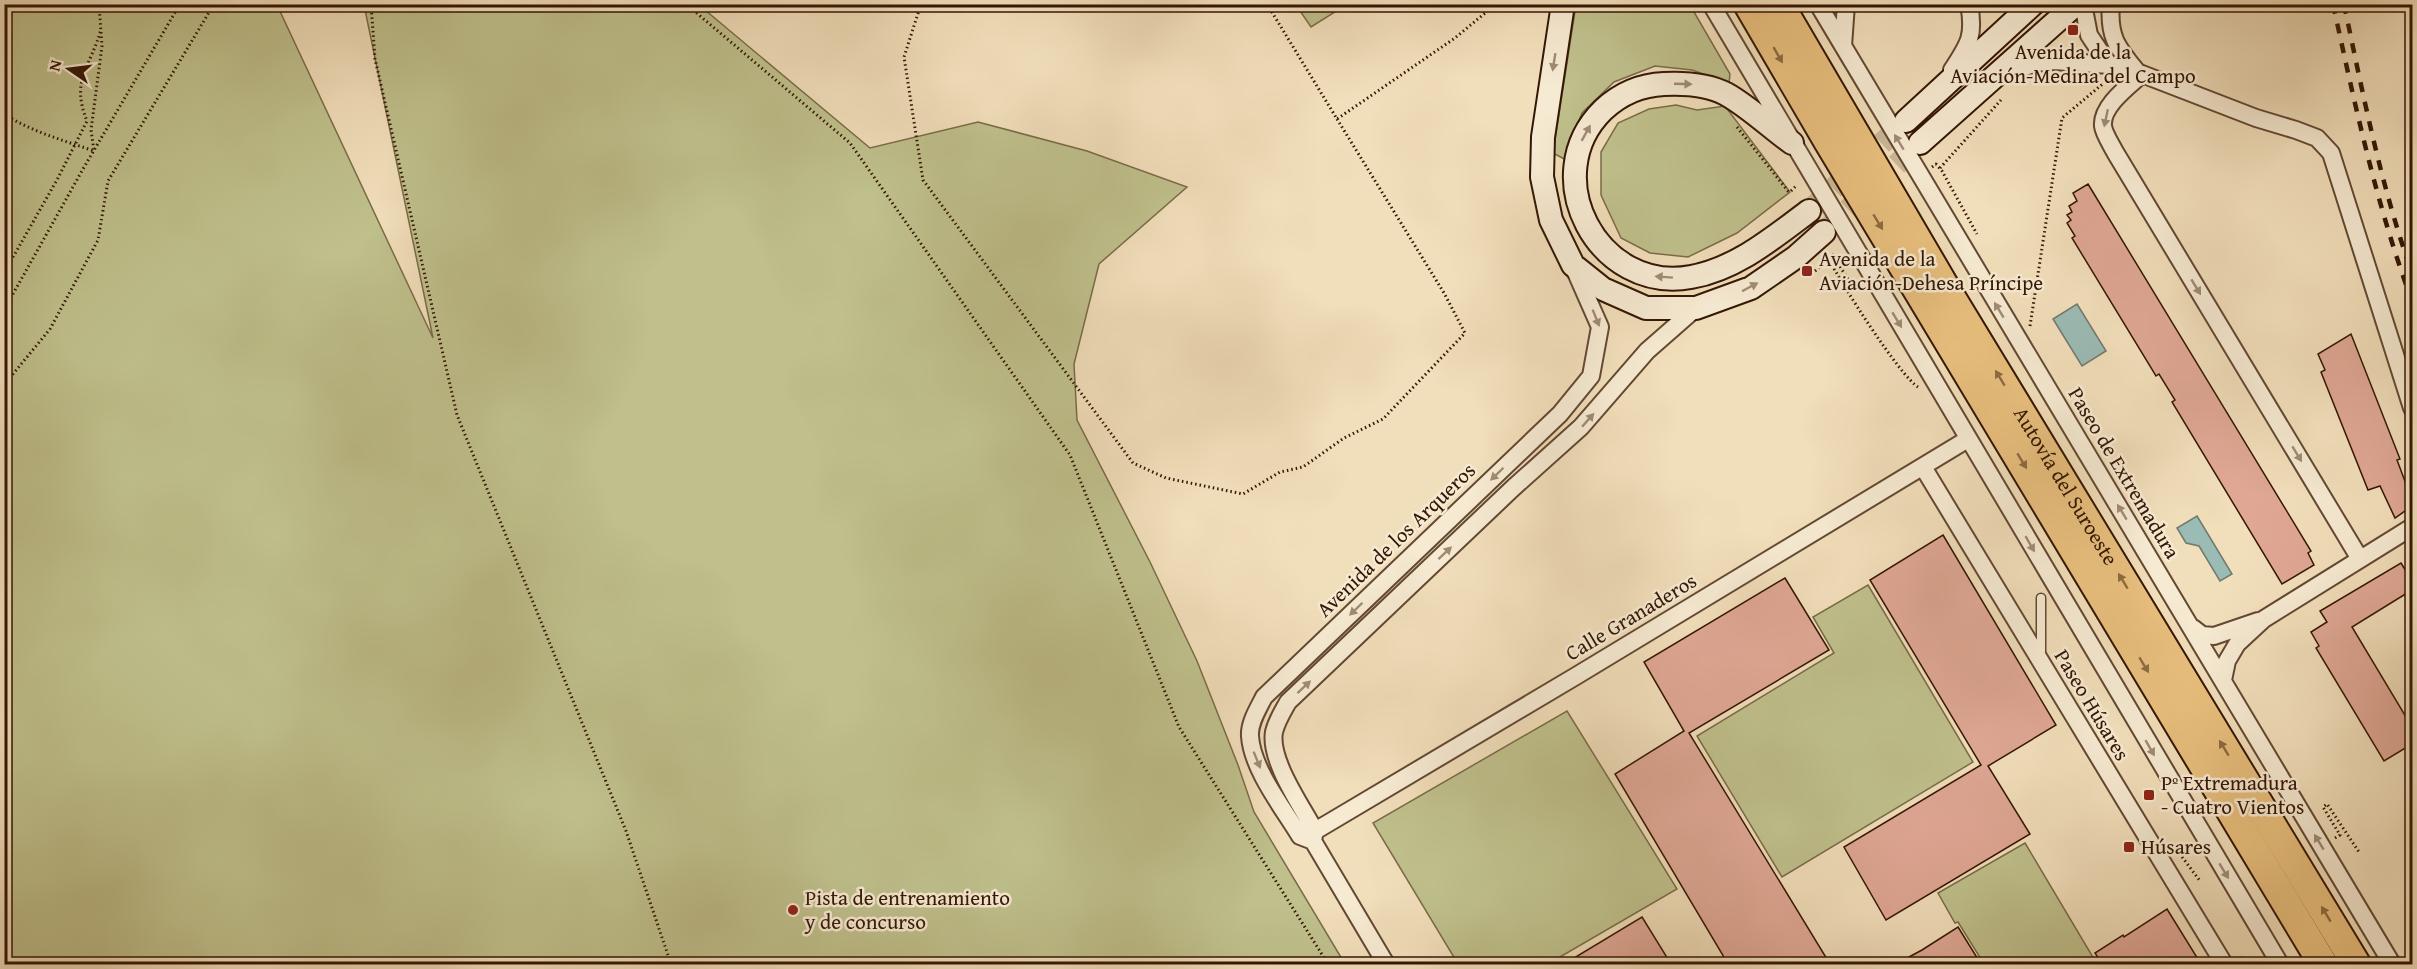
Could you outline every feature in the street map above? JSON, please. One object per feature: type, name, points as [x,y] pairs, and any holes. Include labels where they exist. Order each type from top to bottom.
[{"type":"highway","name":"Autovía del Suroeste","points":[[1748,4],[2323,964]]},
{"type":"highway","name":"Autovía del Suroeste","points":[[1779,4],[1949,294],[2356,964]]},
{"type":"main road","points":[[1563,4],[1543,137],[1542,177],[1551,220],[1573,265],[1603,288],[1646,308],[1696,308],[1751,288],[1796,257],[1824,232]]},
{"type":"main road","points":[[1905,121],[2034,4]]},
{"type":"main road","points":[[1920,143],[2001,86],[2076,4]]},
{"type":"main road","points":[[1792,143],[1726,94],[1689,83],[1651,84],[1626,92],[1594,120],[1580,144],[1574,168],[1578,200],[1587,227],[1597,242],[1618,262],[1642,275],[1666,279],[1691,277],[1739,260],[1809,211]]},
{"type":"street","points":[[1711,4],[2280,964]]},
{"type":"street","name":"Paseo de Extremadura","points":[[1818,4],[2392,964]]},
{"type":"street","points":[[1843,46],[1846,4]]},
{"type":"street","points":[[1937,90],[1966,49],[1973,24],[1969,4]]},
{"type":"street","points":[[2083,4],[2089,35],[2106,70]]},
{"type":"street","points":[[2111,4],[2109,23],[2115,44],[2140,73]]},
{"type":"street","points":[[2001,86],[2036,63],[2054,61],[2140,73],[2256,118],[2317,138],[2331,153],[2412,408]]},
{"type":"street","points":[[2140,73],[2109,107],[2103,124],[2115,152],[2360,559]]},
{"type":"street","name":"Avenida de los Arqueros","points":[[1314,836],[1300,836],[1255,760],[1250,735],[1255,715],[1264,697],[1560,414],[1591,376],[1600,327],[1573,265]]},
{"type":"street","name":"Avenida de los Arqueros","points":[[1386,964],[1314,836],[1275,755],[1274,734],[1278,720],[1288,702],[1513,488],[1581,427],[1647,351],[1696,308]]},
{"type":"street","name":"Calle Granaderos","points":[[1314,836],[1968,440]]},
{"type":"street","name":"Paseo Húsares","points":[[1923,467],[2224,964]]},
{"type":"street","points":[[2223,680],[2227,661],[2237,644],[2264,619],[2412,527]]},
{"type":"street","points":[[2191,627],[2202,635],[2214,636],[2264,619]]},
{"type":"lane","points":[[2041,598],[2041,664]]},
{"type":"path","points":[[94,151],[92,121],[102,46],[99,4]]},
{"type":"path","points":[[4,310],[180,4]]},
{"type":"path","points":[[4,386],[50,329],[98,240],[108,181],[214,4]]},
{"type":"path","points":[[370,4],[375,59],[457,415],[626,831],[671,964]]},
{"type":"path","points":[[686,4],[850,143],[1070,455],[1179,727],[1328,964]]},
{"type":"path","points":[[921,4],[904,57],[923,180],[1133,463],[1166,478],[1243,494],[1280,472],[1303,467],[1344,438],[1383,419],[1465,333],[1444,293],[1267,4]]},
{"type":"path","points":[[1337,119],[1455,38],[1496,4]]},
{"type":"path","points":[[4,273],[87,121],[81,105],[80,89],[101,29]]},
{"type":"path","points":[[2030,326],[2062,118],[2110,78],[2106,70]]},
{"type":"path","points":[[1940,168],[2001,86]]},
{"type":"path","points":[[4,114],[48,136],[94,151]]},
{"type":"path","points":[[1731,120],[1788,190],[1790,192],[1796,186]]},
{"type":"path","points":[[87,121],[92,121]]},
{"type":"path","points":[[1932,167],[1936,164],[1940,168],[1978,234]]},
{"type":"path","points":[[1796,180],[1802,190]]},
{"type":"path","points":[[1815,271],[1834,254],[1852,286],[1858,282],[1863,289]]},
{"type":"path","points":[[1829,259],[1900,368],[1911,383],[1924,391],[1915,374]]},
{"type":"path","points":[[2333,839],[2340,835],[2323,807],[2327,804],[2359,852]]},
{"type":"green space","points":[[5,4],[277,5],[433,338],[364,5],[699,5],[870,148],[978,122],[1087,151],[1187,187],[1099,264],[1074,364],[1077,420],[1150,562],[1197,661],[1254,812],[1345,964],[5,964]]},
{"type":"green space","points":[[1296,5],[1346,5],[1311,27]]},
{"type":"green space","points":[[1576,5],[1690,5],[1730,74],[1729,83],[1692,70],[1655,66],[1614,82],[1582,113],[1564,159],[1553,153]]},
{"type":"green space","points":[[1676,105],[1697,110],[1725,106],[1790,192],[1737,233],[1688,257],[1650,253],[1621,238],[1601,195],[1601,152],[1618,123],[1649,109]]},
{"type":"green space","points":[[1868,585],[1973,762],[1782,877],[1697,736],[1834,653],[1813,617]]},
{"type":"green space","points":[[1567,711],[1677,889],[1548,964],[1458,964],[1373,823]]},
{"type":"green space","points":[[2025,843],[2097,964],[1984,964],[1958,922],[1955,923],[1938,893]]},
{"type":"water","points":[[2077,304],[2106,351],[2082,366],[2053,319]]},
{"type":"water","points":[[2197,516],[2232,574],[2220,581],[2199,546],[2186,543],[2177,528]]},
{"type":"building","points":[[2088,184],[2311,551],[2308,553],[2314,565],[2282,584],[2172,402],[2175,400],[2159,374],[2156,376],[2072,238],[2075,236],[2067,223],[2071,220],[2067,215],[2072,212],[2069,206],[2077,201],[2073,193]]},
{"type":"building","points":[[2351,334],[2400,459],[2397,460],[2412,500],[2412,506],[2395,518],[2380,486],[2368,490],[2321,372],[2325,370],[2318,354]]},
{"type":"building","points":[[1943,535],[2056,725],[1988,766],[2030,834],[1886,920],[1844,847],[1981,765],[1870,580]]},
{"type":"building","points":[[2401,563],[2412,581],[2412,590],[2352,627],[2412,727],[2412,744],[2384,761],[2316,648],[2319,646],[2311,632],[2327,622],[2320,611]]},
{"type":"building","points":[[1785,578],[1829,650],[1689,733],[1830,964],[1728,964],[1615,774],[1684,731],[1644,662]]},
{"type":"building","points":[[2167,909],[2201,964],[2102,964],[2095,953]]},
{"type":"building","points":[[1642,917],[1671,964],[1564,964]]},
{"type":"building","points":[[1958,927],[1981,964],[1896,964],[1922,950]]},
{"type":"tunnel","points":[[1809,211],[1906,121]]},
{"type":"tunnel","points":[[1824,232],[1920,143]]},
{"type":"railway","points":[[2333,4],[2377,191],[2412,301]]},
{"type":"railway","points":[[2344,4],[2382,174],[2412,273]]},
{"type":"place","name":"Avenida de la Aviación-Medina del Campo","points":[[2073,30]]},
{"type":"place","name":"Avenida de la Aviación-Dehesa Príncipe","points":[[1807,271]]},
{"type":"place","name":"Pº Extremadura - Cuatro Vientos","points":[[2149,795]]},
{"type":"place","name":"Húsares","points":[[2129,847]]},
{"type":"place","name":"Pista de entrenamiento y de concurso","points":[[793,910]]}]
